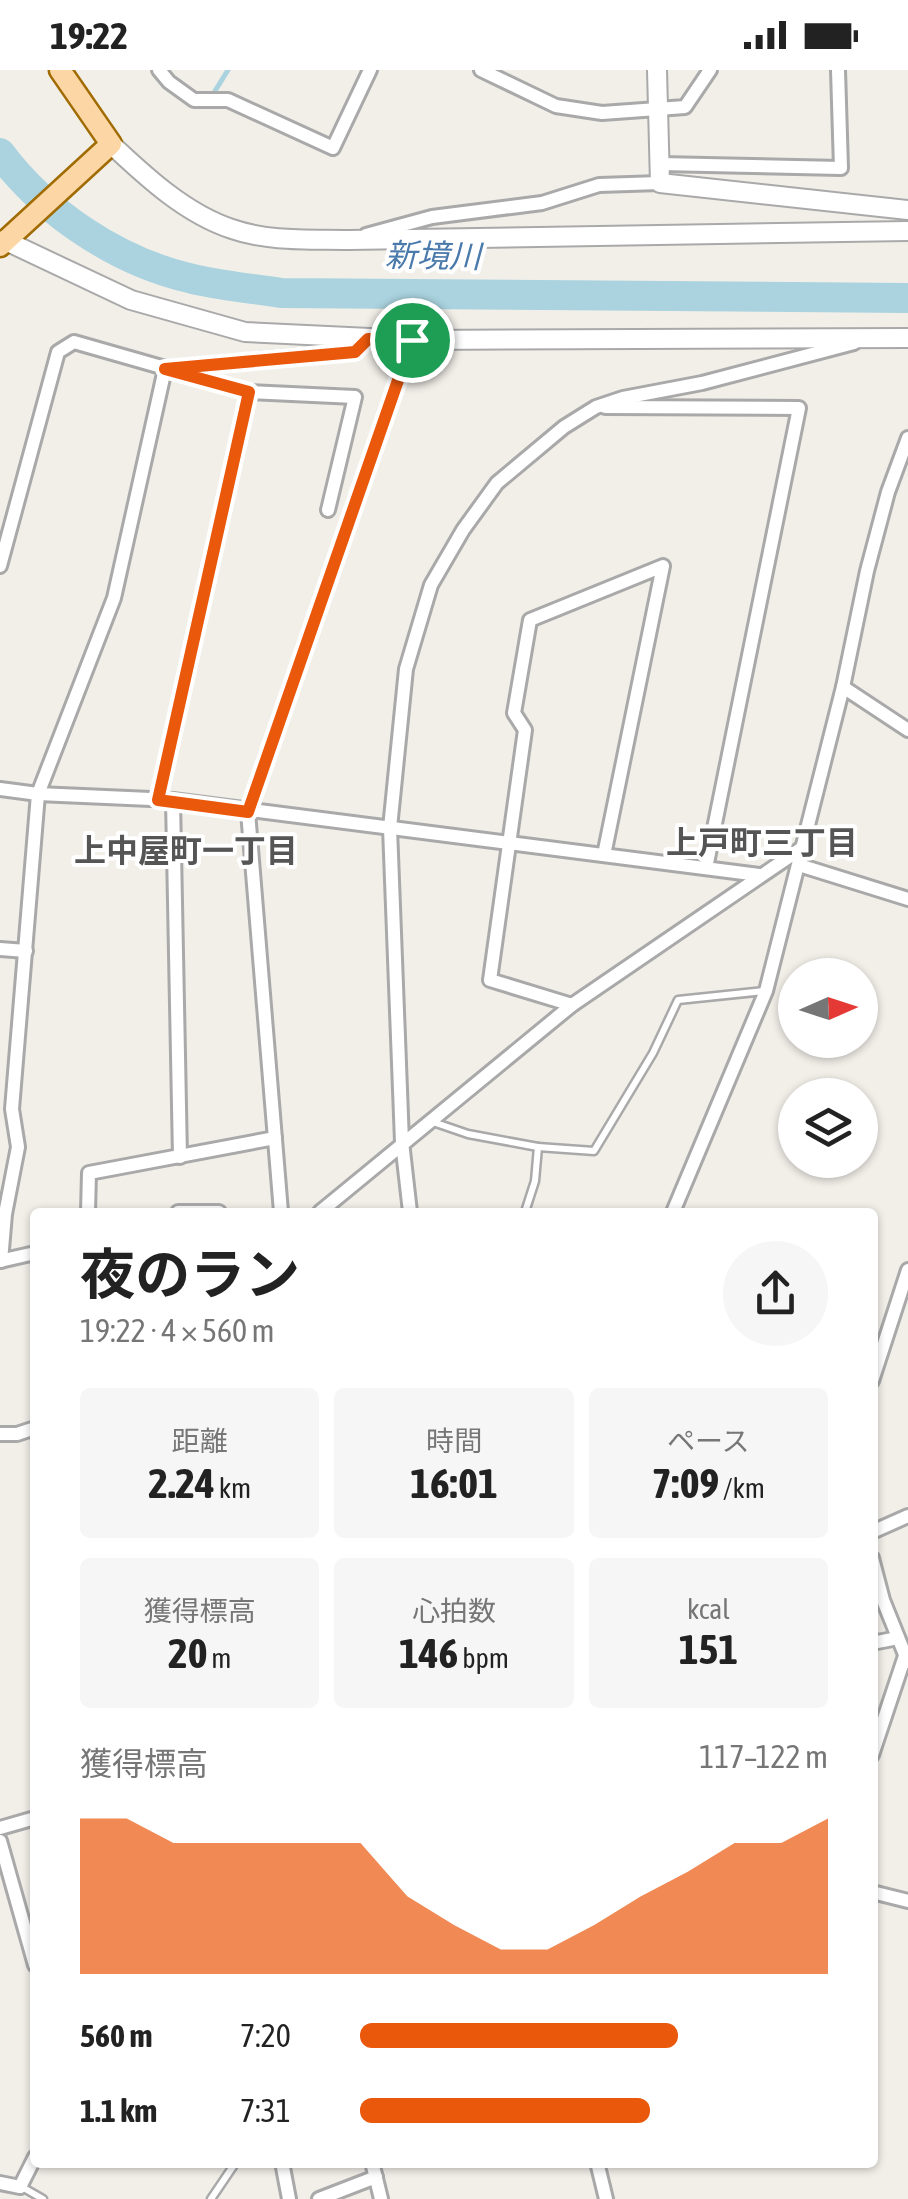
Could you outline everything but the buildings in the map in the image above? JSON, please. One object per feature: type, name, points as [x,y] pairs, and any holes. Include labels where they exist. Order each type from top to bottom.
[{"type":"main road","points":[[6,236],[112,144],[60,70]]},
{"type":"street","points":[[159,70],[168,82],[194,100],[228,100],[333,148],[370,70]]},
{"type":"street","points":[[481,70],[556,106],[602,113],[686,107],[710,70]]},
{"type":"street","points":[[657,70],[660,183]]},
{"type":"street","points":[[661,164],[841,168],[838,70]]},
{"type":"street","points":[[112,144],[178,201],[231,229],[277,238],[908,231]]},
{"type":"street","points":[[349,240],[432,217],[542,203],[599,185],[660,183],[908,210]]},
{"type":"street","points":[[6,236],[132,300],[245,332],[412,340],[908,338]]},
{"type":"street","points":[[165,369],[355,352],[368,339]]},
{"type":"street","points":[[281,1208],[248,812],[412,340]]},
{"type":"street","points":[[410,1208],[402,1142],[390,828],[406,669],[431,585],[463,530],[497,483],[564,426],[596,407],[623,398],[702,384],[866,340]]},
{"type":"street","points":[[0,566],[58,352],[74,342],[249,392],[355,398],[328,510]]},
{"type":"street","points":[[30,1254],[0,1261],[18,1147],[6,1108],[26,950],[38,794],[114,598],[165,369]]},
{"type":"street","points":[[158,800],[249,392]]},
{"type":"street","points":[[596,407],[799,408],[706,868]]},
{"type":"street","points":[[675,1208],[766,991],[843,687],[866,570],[908,438]]},
{"type":"street","points":[[572,1005],[490,980],[525,730],[514,713],[530,620],[663,566],[604,855]]},
{"type":"street","points":[[843,687],[908,730]]},
{"type":"street","points":[[0,789],[173,800],[759,875]]},
{"type":"street","points":[[173,800],[180,1156]]},
{"type":"street","points":[[325,1208],[572,1005],[802,848]]},
{"type":"street","points":[[799,865],[908,899]]},
{"type":"street","points":[[0,949],[26,950]]},
{"type":"street","points":[[88,1208],[88,1173],[275,1138]]},
{"type":"street","points":[[878,1343],[908,1270]]},
{"type":"street","points":[[0,1434],[30,1430]]},
{"type":"street","points":[[878,1529],[908,1516]]},
{"type":"street","points":[[878,1583],[907,1659],[878,1739]]},
{"type":"street","points":[[878,1641],[898,1638]]},
{"type":"street","points":[[0,1828],[30,1819]]},
{"type":"street","points":[[0,1841],[5,1882],[30,1951]]},
{"type":"street","points":[[878,1894],[908,1901]]},
{"type":"street","points":[[0,2183],[20,2186],[30,2167]]},
{"type":"street","points":[[283,2168],[289,2199]]},
{"type":"street","points":[[599,2168],[606,2199]]},
{"type":"street","points":[[319,2199],[374,2170],[381,2199]]},
{"type":"lane","points":[[428,1120],[468,1134],[538,1147],[594,1151],[653,1054],[678,1000],[766,991]]},
{"type":"lane","points":[[526,1208],[536,1181],[538,1147]]},
{"type":"lane","points":[[211,2199],[232,2168]]},
{"type":"lane","points":[[20,2186],[43,2199]]},
{"type":"waterway","points":[[215,91],[228,70]]},
{"type":"waterway","name":"新境川","points":[[0,153],[60,214],[109,247],[162,270],[223,285],[281,293],[908,298]]},
{"type":"district","name":"上戸町三丁目","points":[[762,843]]},
{"type":"district","name":"上中屋町一丁目","points":[[186,851]]},
{"type":"route","points":[[368,339],[412,340],[248,812],[158,800],[249,392],[165,369],[355,352],[368,339]]}]
